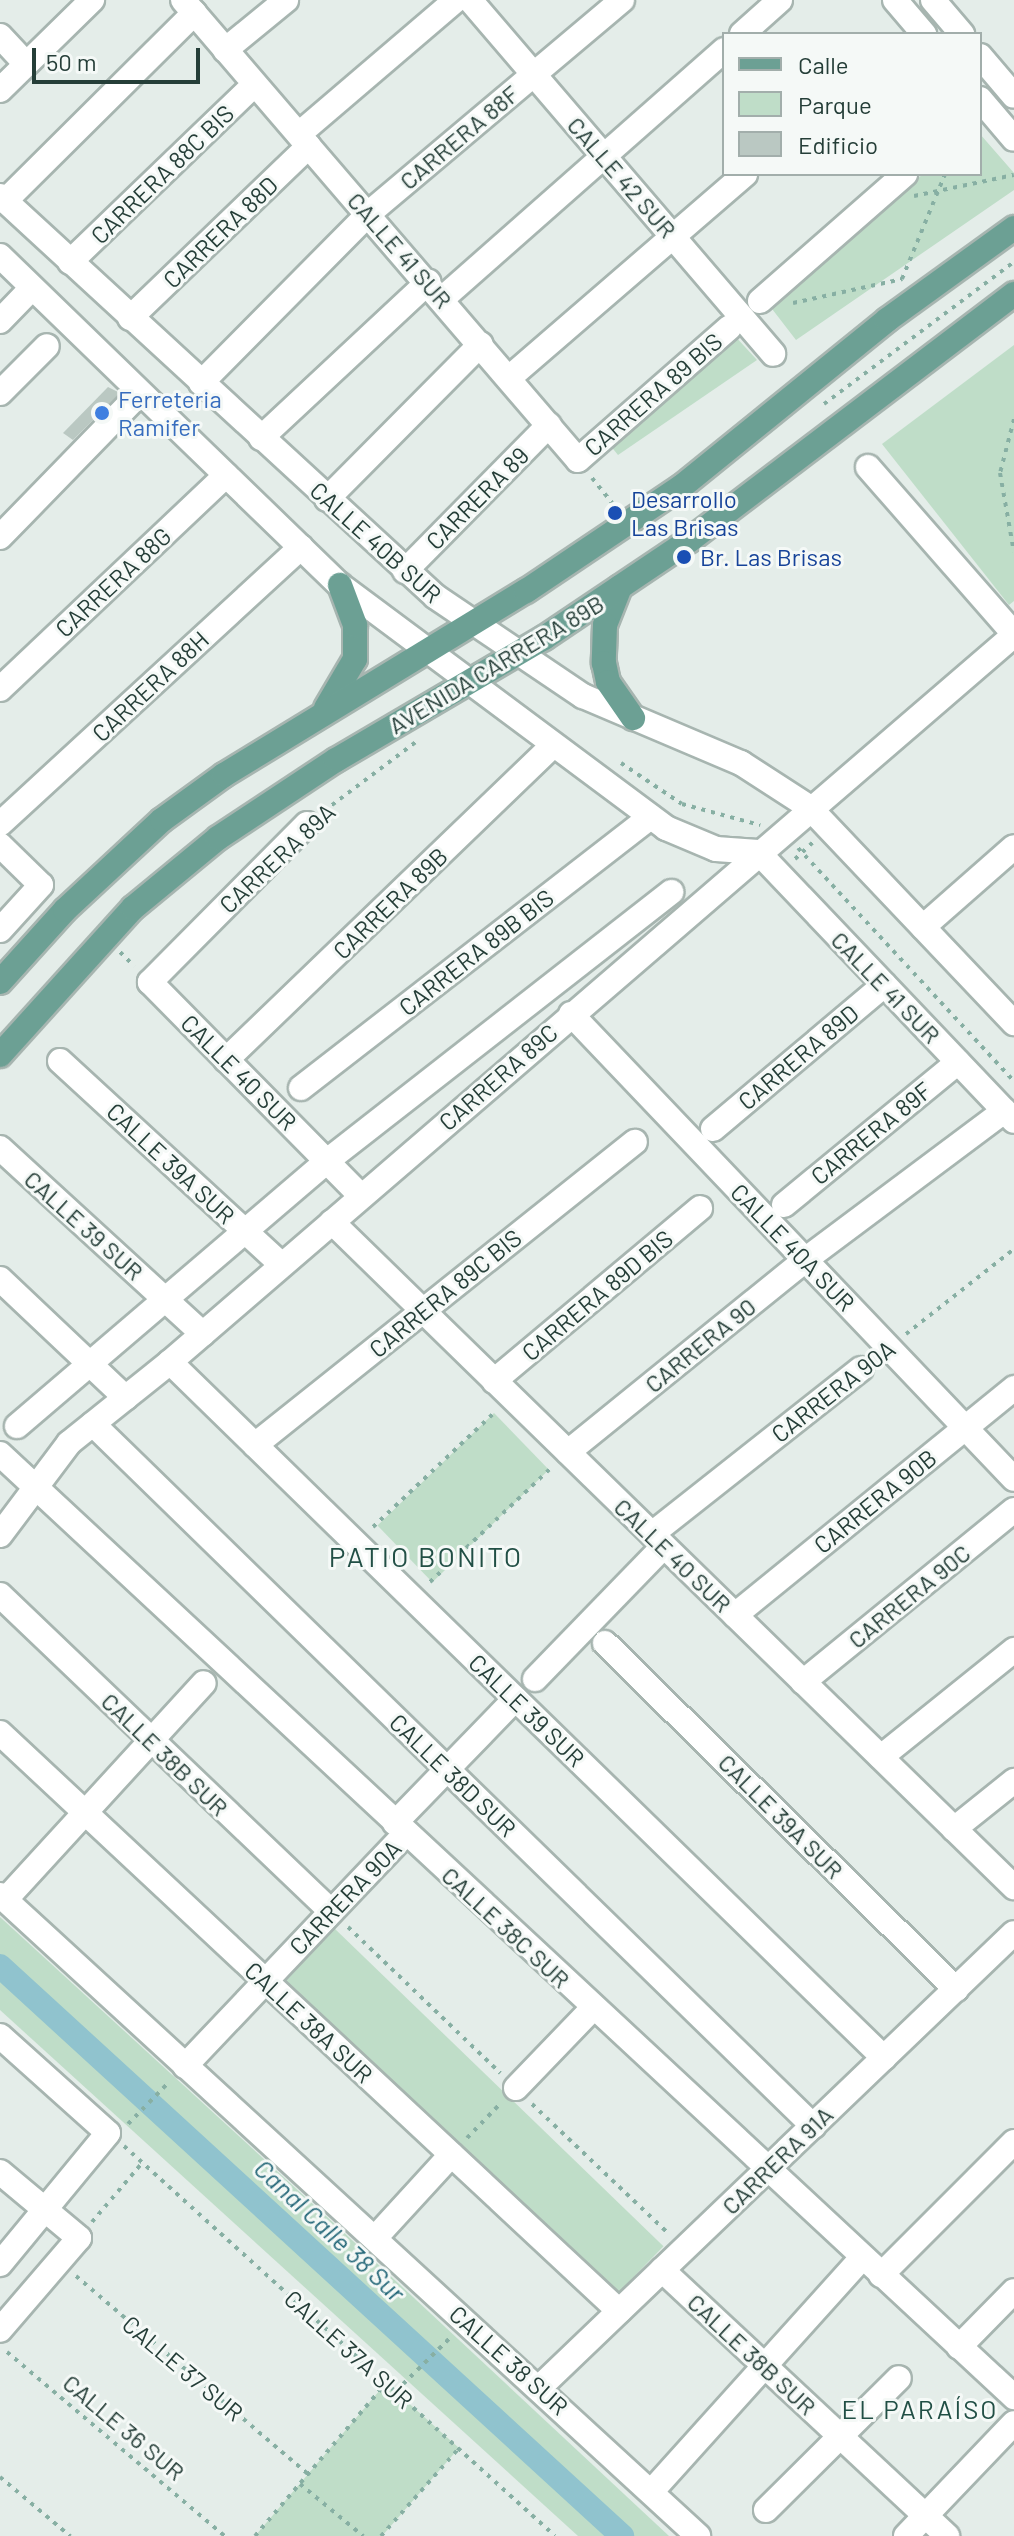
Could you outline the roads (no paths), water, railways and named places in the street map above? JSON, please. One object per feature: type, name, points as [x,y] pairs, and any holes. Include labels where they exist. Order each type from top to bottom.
[{"type":"main road","name":"AVENIDA CARRERA 89B","points":[[0,982],[74,900],[162,820],[320,716],[473,624],[681,487],[887,320],[1014,228]]},
{"type":"main road","name":"AVENIDA CARRERA 89B","points":[[0,1055],[101,942],[172,872],[272,800],[517,654],[620,587],[1014,294]]},
{"type":"main road","points":[[320,716],[355,659],[355,625],[340,585]]},
{"type":"main road","points":[[620,587],[605,625],[604,663],[608,682],[633,718]]},
{"type":"street","points":[[0,90],[92,0]]},
{"type":"street","points":[[225,50],[286,0]]},
{"type":"street","name":"CARRERA 88D","points":[[130,318],[304,140],[456,0]]},
{"type":"street","name":"CALLE 42 SUR","points":[[470,0],[773,354]]},
{"type":"street","name":"CARRERA 88F","points":[[201,383],[368,214],[622,0]]},
{"type":"street","points":[[744,32],[780,0]]},
{"type":"street","points":[[895,0],[916,31]]},
{"type":"street","points":[[933,0],[960,32]]},
{"type":"street","points":[[2,199],[189,7]]},
{"type":"street","name":"CALLE 41 SUR","points":[[189,7],[436,290],[578,460]]},
{"type":"street","points":[[0,36],[26,64]]},
{"type":"street","points":[[261,438],[436,290],[604,156],[722,52]]},
{"type":"street","points":[[982,58],[1014,96]]},
{"type":"street","name":"CARRERA 88C BIS","points":[[70,262],[254,85]]},
{"type":"street","points":[[982,104],[1014,139]]},
{"type":"street","points":[[509,378],[743,176]]},
{"type":"street","points":[[771,303],[903,176]]},
{"type":"street","name":"CALLE 40B SUR","points":[[2,199],[405,571],[473,624],[583,696],[741,763],[809,807]]},
{"type":"street","name":"CALLE 40B SUR","points":[[0,256],[340,585],[650,817],[716,849],[758,852]]},
{"type":"street","points":[[0,321],[32,288]]},
{"type":"street","name":"CARRERA 89 BIS","points":[[578,460],[729,328]]},
{"type":"street","points":[[327,499],[481,344]]},
{"type":"street","points":[[0,393],[47,346]]},
{"type":"street","points":[[0,537],[140,393]]},
{"type":"street","name":"CARRERA 89","points":[[405,571],[549,425]]},
{"type":"street","points":[[868,467],[1014,634]]},
{"type":"street","name":"CARRERA 88G","points":[[0,689],[226,475]]},
{"type":"street","name":"CARRERA 88H","points":[[0,824],[301,547]]},
{"type":"street","name":"CARRERA 89C","points":[[0,1535],[59,1453],[203,1334],[809,807],[1014,634]]},
{"type":"street","name":"CARRERA 89B","points":[[226,1060],[553,745]]},
{"type":"street","points":[[809,807],[923,927],[1011,1013]]},
{"type":"street","name":"CARRERA 89B BIS","points":[[301,1088],[650,817]]},
{"type":"street","name":"CARRERA 89A","points":[[150,982],[307,824]]},
{"type":"street","points":[[0,845],[41,885],[0,930]]},
{"type":"street","points":[[923,927],[1014,847]]},
{"type":"street","name":"CALLE 41 SUR","points":[[758,852],[1009,1116]]},
{"type":"street","points":[[17,1426],[327,1161],[671,892]]},
{"type":"street","name":"CALLE 40 SUR","points":[[150,982],[361,1196]]},
{"type":"street","name":"CARRERA 89D","points":[[713,1129],[884,985]]},
{"type":"street","name":"CALLE 40A SUR","points":[[571,1014],[1014,1479]]},
{"type":"street","name":"CALLE 39A SUR","points":[[60,1061],[282,1265]]},
{"type":"street","name":"CARRERA 89F","points":[[784,1205],[958,1062]]},
{"type":"street","name":"CARRERA 90","points":[[568,1452],[805,1260],[1009,1116]]},
{"type":"street","name":"CARRERA 89C BIS","points":[[255,1445],[635,1142]]},
{"type":"street","name":"CALLE 39 SUR","points":[[0,1148],[203,1334]]},
{"type":"street","name":"CARRERA 89D BIS","points":[[503,1389],[700,1208]]},
{"type":"street","name":"CALLE 40 SUR","points":[[332,1222],[1014,1887]]},
{"type":"street","points":[[0,1279],[126,1398]]},
{"type":"street","name":"CALLE 39 SUR","points":[[170,1362],[884,2058]]},
{"type":"street","name":"CARRERA 90A","points":[[535,1679],[658,1540],[861,1369]]},
{"type":"street","name":"CARRERA 90B","points":[[735,1615],[1014,1388]]},
{"type":"street","name":"CALLE 38D SUR","points":[[93,1424],[813,2126]]},
{"type":"street","name":"CALLE 38C SUR","points":[[0,1454],[767,2171],[1014,2397]]},
{"type":"street","name":"CARRERA 90C","points":[[803,1682],[1014,1510]]},
{"type":"street","name":"CALLE 38B SUR","points":[[0,1595],[331,1911]]},
{"type":"street","name":"CALLE 39A SUR","points":[[605,1643],[956,1989]]},
{"type":"street","points":[[881,1757],[1014,1650]]},
{"type":"street","points":[[2,1897],[204,1683]]},
{"type":"street","name":"CARRERA 90A","points":[[179,2071],[331,1911],[447,1770],[515,1699]]},
{"type":"street","name":"CALLE 38A SUR","points":[[0,1733],[619,2311]]},
{"type":"street","points":[[954,1829],[1014,1781]]},
{"type":"street","name":"CALLE 38 SUR","points":[[2,1897],[179,2071],[375,2238],[698,2536]]},
{"type":"street","name":"CARRERA 91A","points":[[540,2387],[1014,1933]]},
{"type":"street","points":[[516,2088],[593,2008]]},
{"type":"street","points":[[0,2036],[118,2129],[0,2264]]},
{"type":"street","points":[[881,2275],[1014,2142]]},
{"type":"street","points":[[375,2238],[451,2155]]},
{"type":"street","points":[[0,2172],[79,2238],[0,2330]]},
{"type":"street","points":[[651,2492],[862,2258]]},
{"type":"street","name":"CALLE 38B SUR","points":[[662,2270],[947,2536]]},
{"type":"street","points":[[959,2347],[1014,2291]]},
{"type":"street","points":[[766,2510],[899,2378]]},
{"type":"street","points":[[906,2536],[1014,2423]]},
{"type":"waterway","name":"Canal Calle 38 Sur","points":[[0,1966],[622,2536]]},
{"type":"place","name":"Ferreteria Ramifer","points":[[102,413]]},
{"type":"place","name":"Desarrollo Las Brisas","points":[[615,513]]},
{"type":"place","name":"Br. Las Brisas","points":[[684,557]]},
{"type":"district","name":"PATIO BONITO","points":[[426,1556]]},
{"type":"district","name":"EL PARAÍSO","points":[[920,2409]]}]
